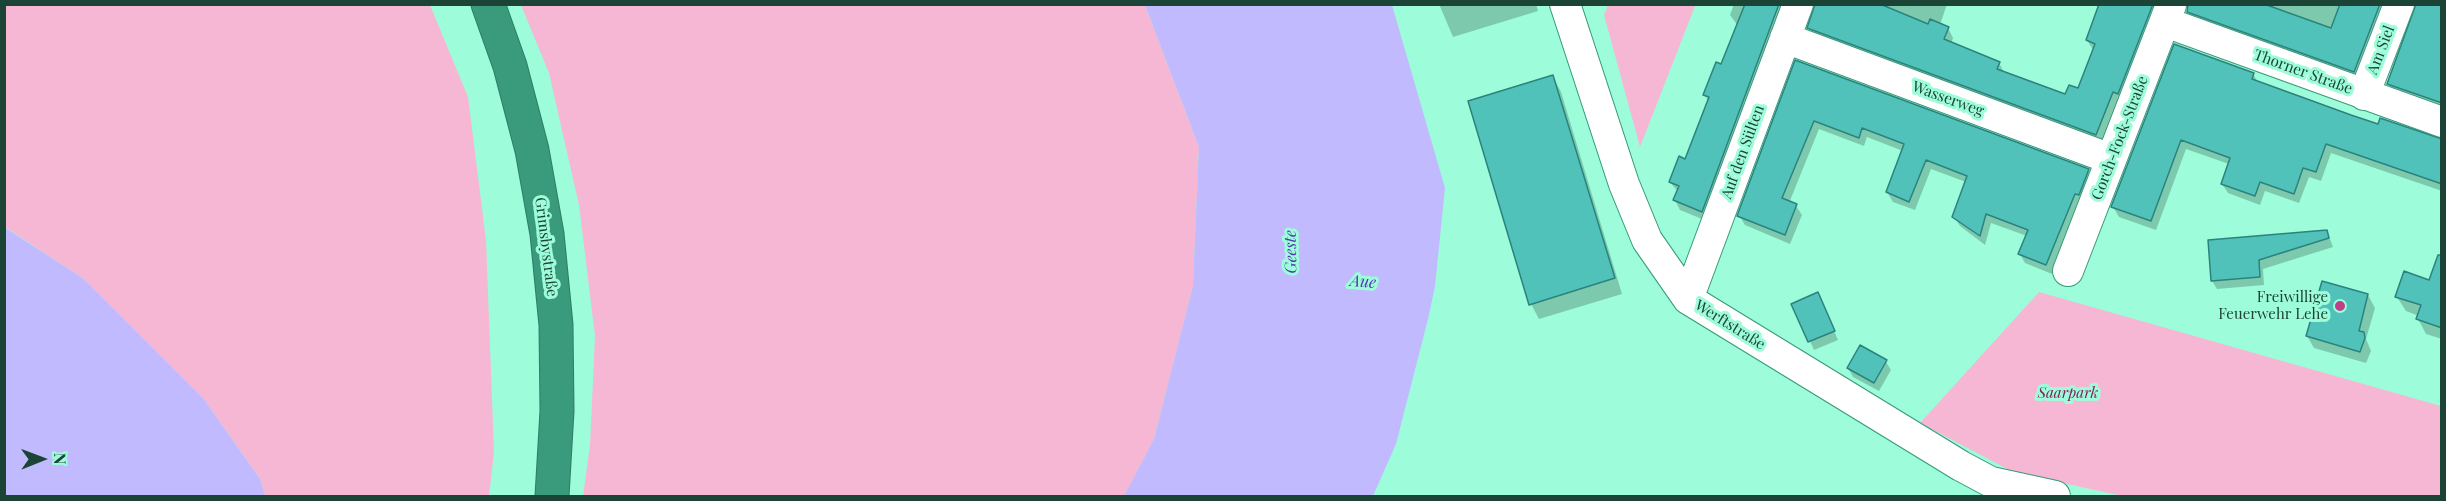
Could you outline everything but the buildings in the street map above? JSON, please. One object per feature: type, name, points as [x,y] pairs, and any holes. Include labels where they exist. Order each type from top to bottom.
[{"type":"highway","name":"Grimsbystraße","points":[[488,4],[510,66],[532,150],[547,234],[556,325],[557,411],[552,496]]},
{"type":"street","name":"Werftstraße","points":[[1565,4],[1628,194],[1647,240],[1688,299],[1961,466],[1991,482],[2055,496]]},
{"type":"street","name":"Auf den Sülten","points":[[1688,299],[1798,4]]},
{"type":"street","name":"Am Siel","points":[[2364,95],[2399,4]]},
{"type":"street","name":"Thorner Straße","points":[[2168,13],[2364,95],[2442,122]]},
{"type":"street","name":"Gorch-Fock-Straße","points":[[2068,271],[2168,13]]},
{"type":"street","name":"Wasserweg","points":[[1785,38],[2111,159]]},
{"type":"green space","points":[[1692,4],[1695,6],[1640,147],[1604,15],[1608,5]]},
{"type":"green space","points":[[4,5],[430,5],[468,97],[486,240],[494,452],[489,496],[265,496],[260,479],[203,398],[84,279],[5,227]]},
{"type":"green space","points":[[521,5],[1145,5],[1199,147],[1193,286],[1154,439],[1124,496],[583,496],[590,445],[595,336],[579,205],[549,73]]},
{"type":"green space","name":"Saarpark","points":[[2039,292],[2441,406],[2441,496],[2122,496],[2013,472],[1920,423]]},
{"type":"water","points":[[1145,5],[1392,5],[1445,188],[1435,286],[1428,319],[1396,444],[1373,496],[1124,496],[1154,439],[1193,286],[1199,147]]},
{"type":"water","points":[[4,227],[84,279],[203,398],[260,479],[265,496],[5,496]]},
{"type":"place","name":"Freiwillige Feuerwehr Lehe","points":[[2340,306]]},
{"type":"water label","name":"Geeste","points":[[1291,252]]},
{"type":"water label","name":"Aue","points":[[1363,282]]}]
